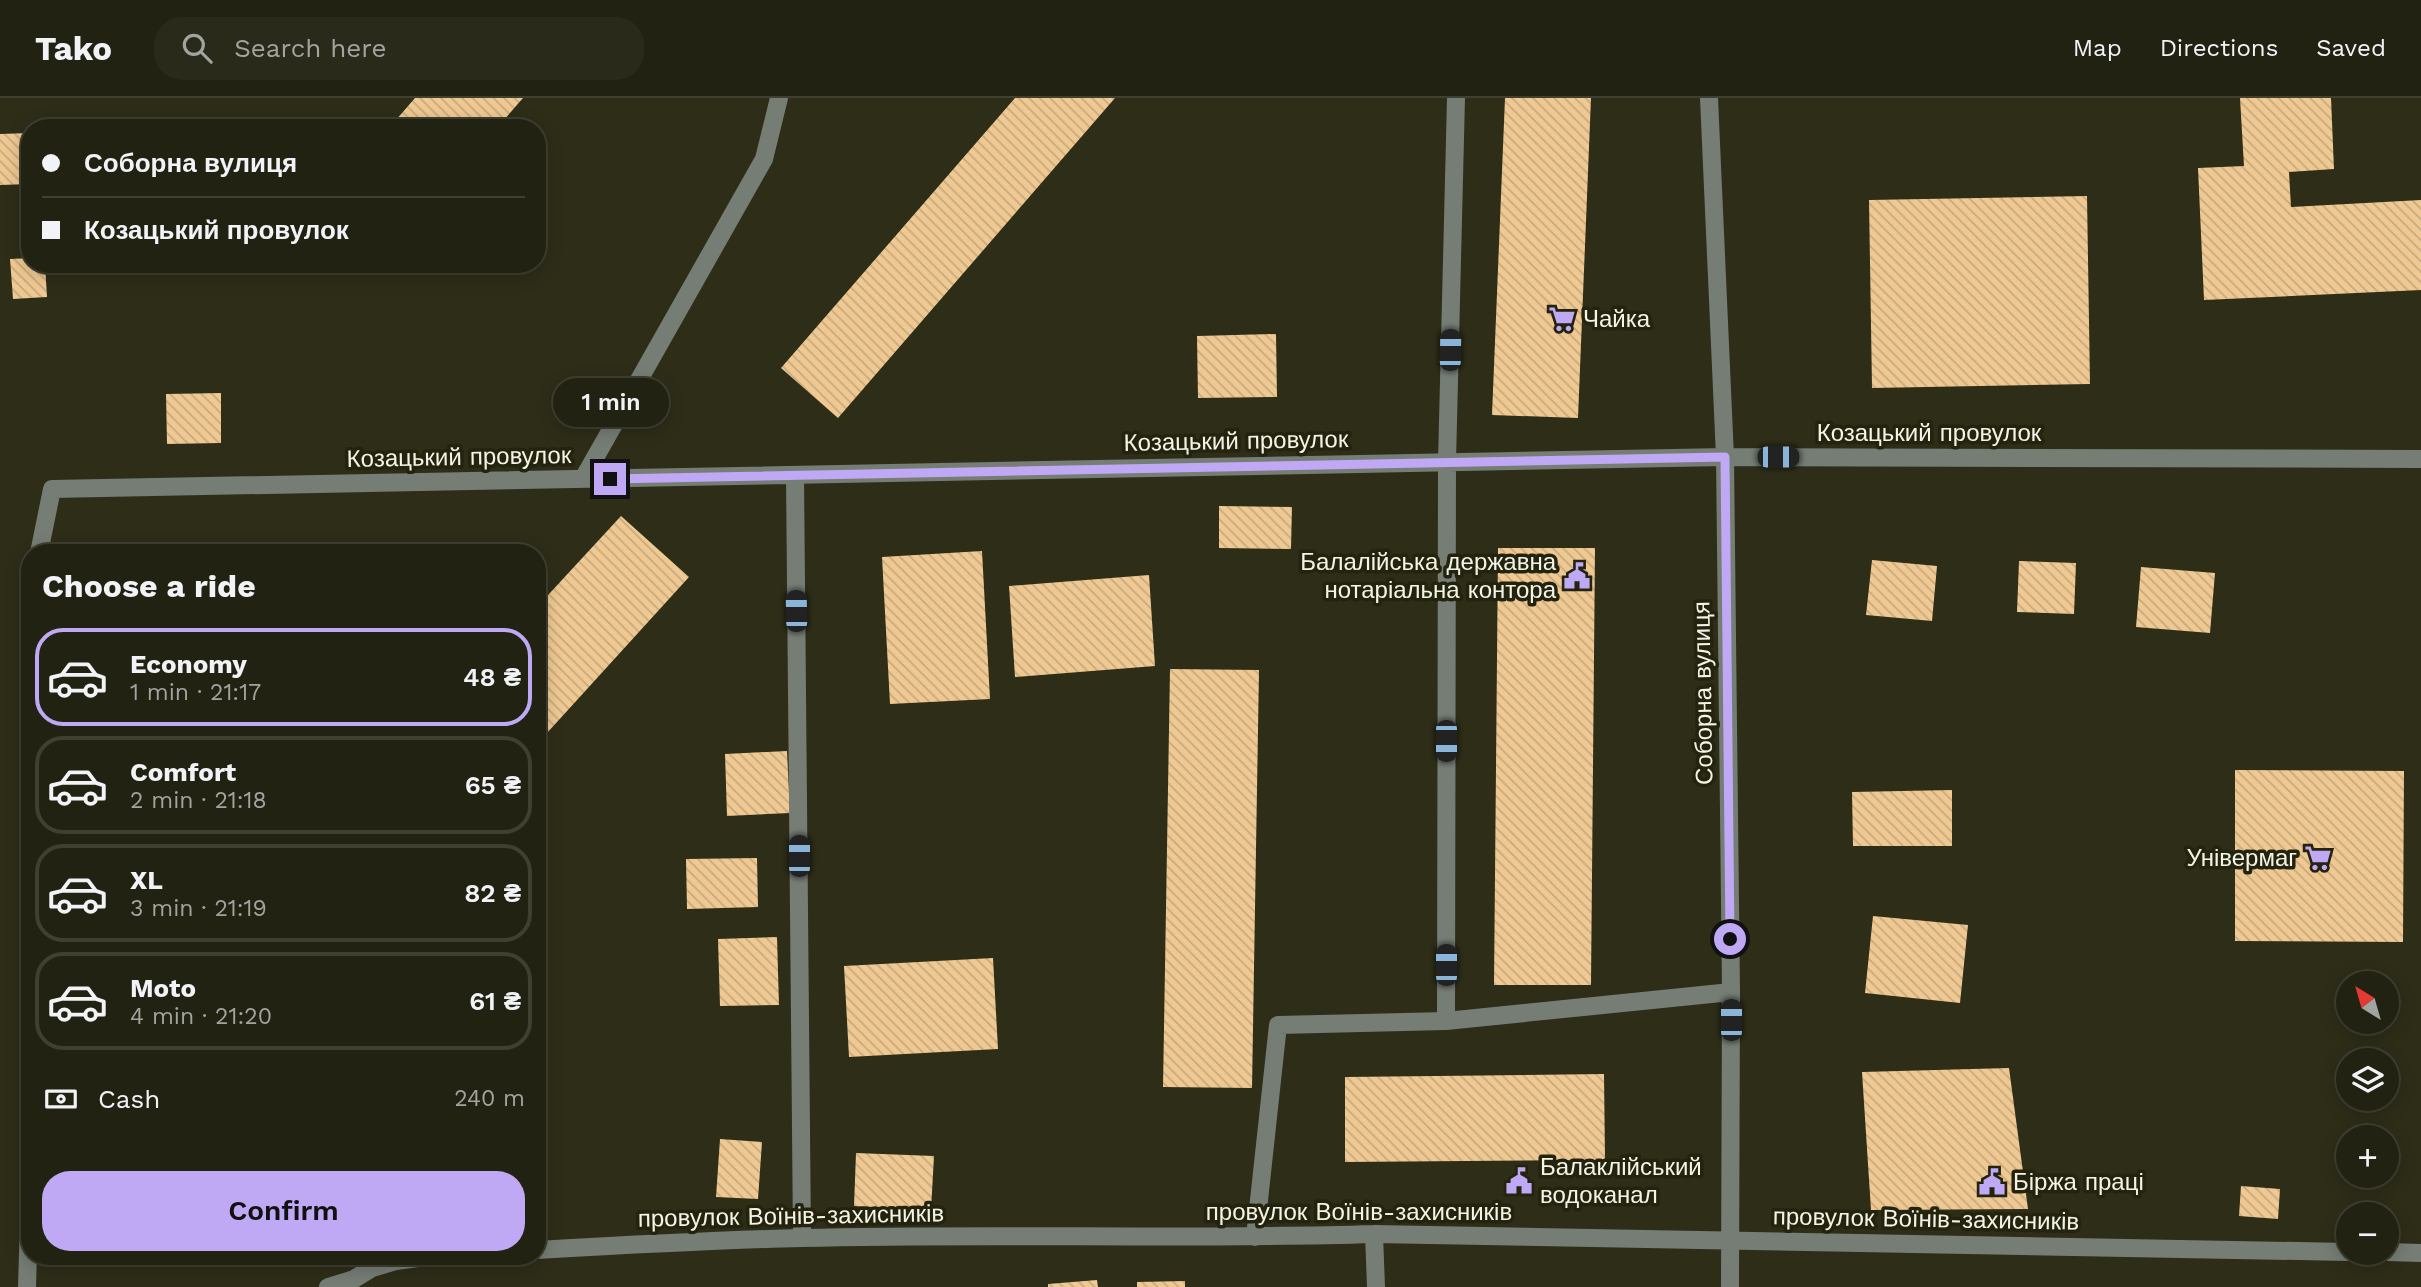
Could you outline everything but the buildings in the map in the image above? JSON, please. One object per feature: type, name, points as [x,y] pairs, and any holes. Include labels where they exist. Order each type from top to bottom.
[{"type":"street","points":[[583,479],[764,159],[779,98]]},
{"type":"street","points":[[1446,1021],[1447,462],[1456,98]]},
{"type":"street","name":"Соборна вулиця","points":[[1709,98],[1725,457],[1731,992],[1730,1287]]},
{"type":"street","name":"Козацький провулок","points":[[41,544],[52,489],[1725,457],[2421,459]]},
{"type":"street","points":[[795,475],[802,1238]]},
{"type":"street","points":[[1255,1237],[1278,1025],[1446,1021],[1731,992]]},
{"type":"street","points":[[1374,1234],[1376,1287]]},
{"type":"street","name":"провулок Воїнів-захисників","points":[[546,1250],[802,1238],[1127,1235],[1255,1237],[1374,1234],[2336,1252]]},
{"type":"street","points":[[2399,1252],[2421,1253]]},
{"type":"street","points":[[27,1287],[28,1265]]},
{"type":"street","points":[[328,1287],[354,1279],[382,1265]]},
{"type":"place","name":"Чайка","points":[[1562,319]]},
{"type":"place","name":"Балалійська державна нотаріальна контора","points":[[1577,576]]},
{"type":"place","name":"Універмаг","points":[[2318,858]]},
{"type":"place","name":"Балаклійський водоканал","points":[[1519,1181]]},
{"type":"place","name":"Біржа праці","points":[[1992,1182]]},
{"type":"route","points":[[610,479],[1725,457],[1730,939]]}]
